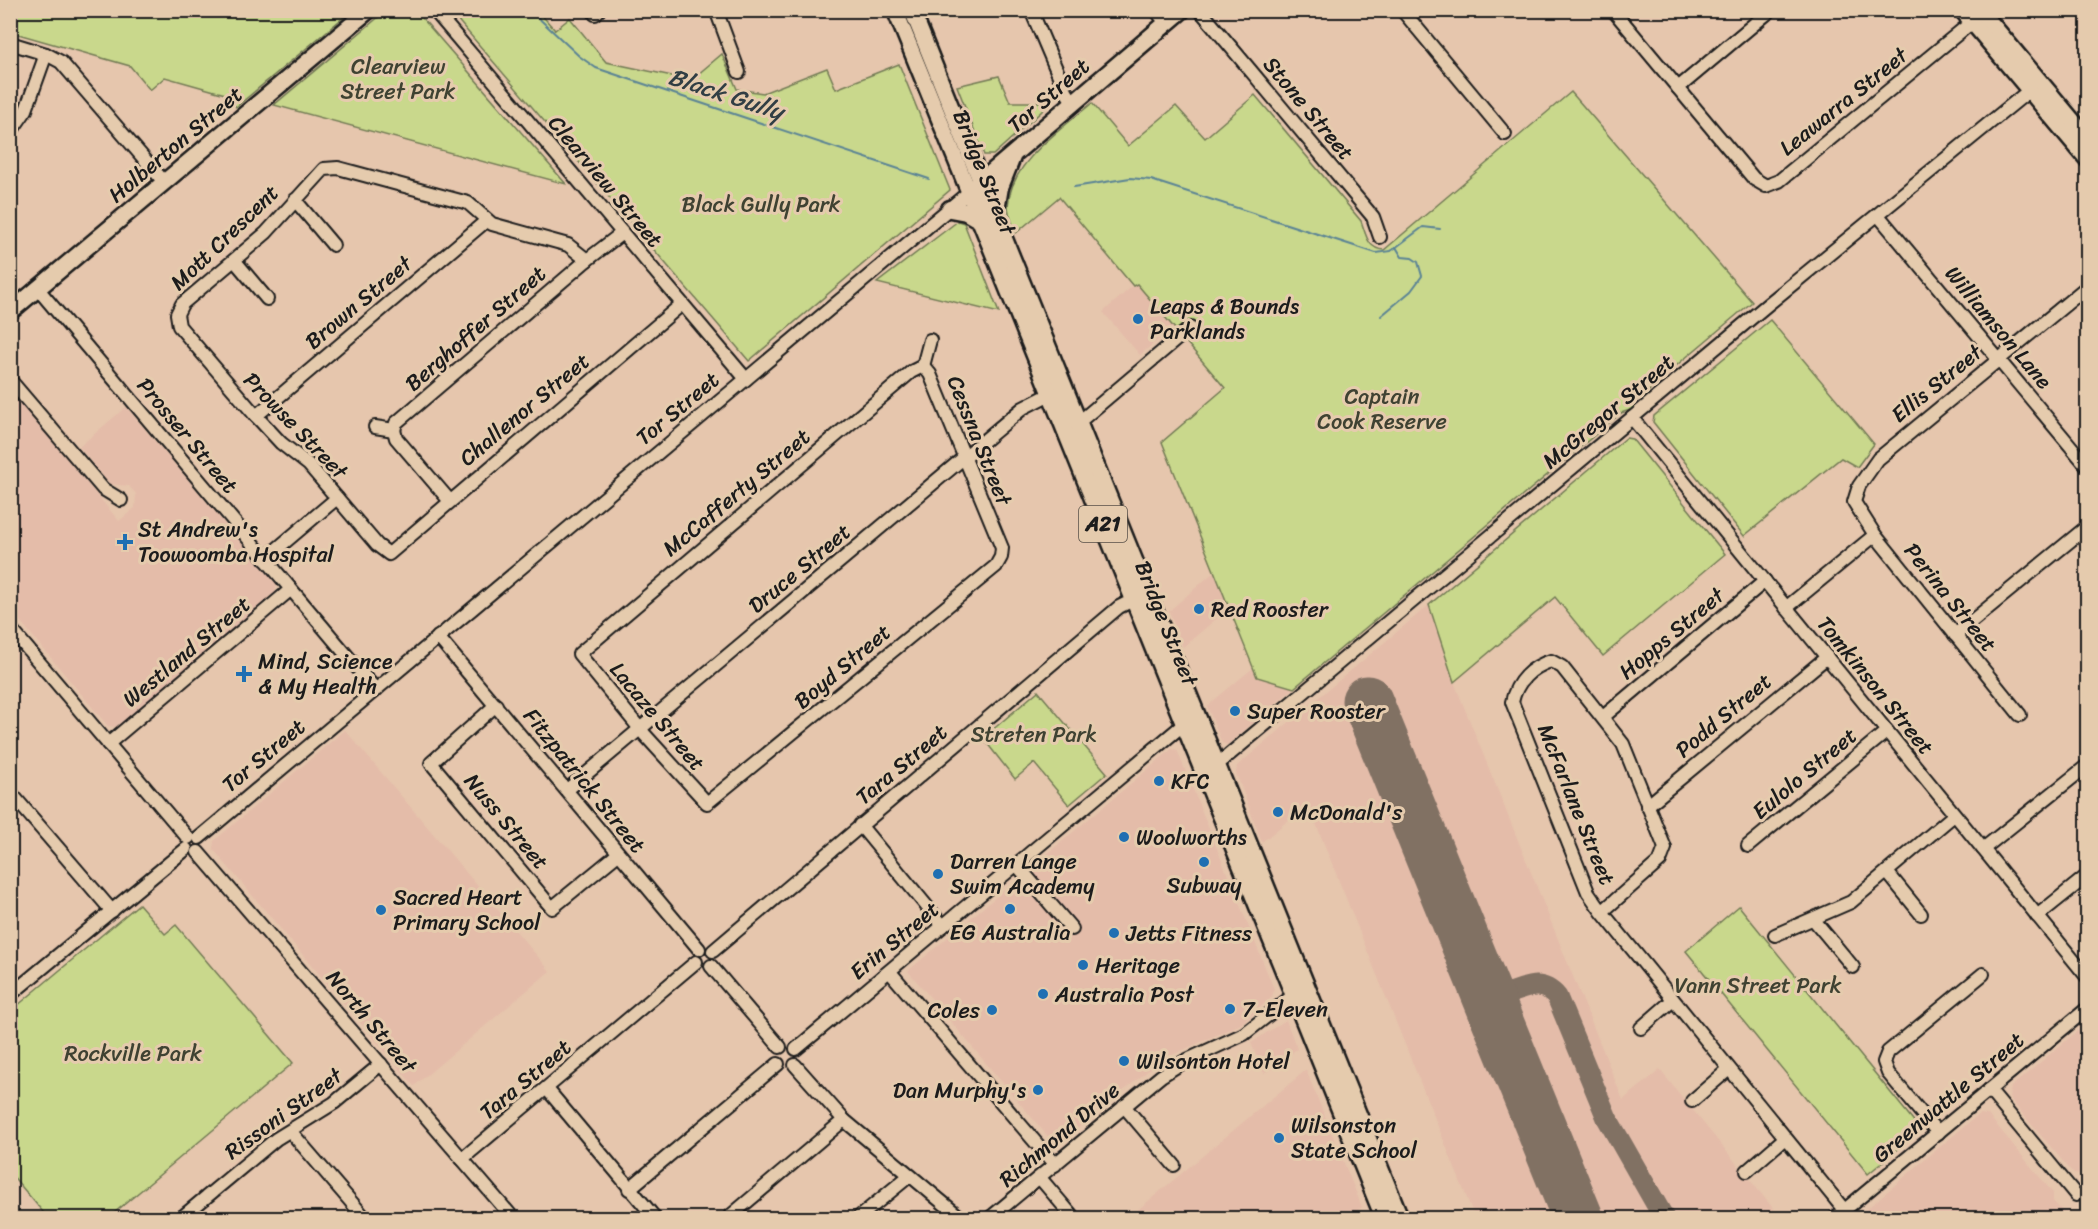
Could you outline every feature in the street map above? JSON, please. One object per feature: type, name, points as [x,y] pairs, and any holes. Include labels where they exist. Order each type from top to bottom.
[{"type":"highway","name":"Tor Street","points":[[975,187],[1073,102],[1161,17],[1182,10]]},
{"type":"highway","points":[[950,209],[988,218],[1014,154]]},
{"type":"highway","name":"Bridge Street","points":[[975,187],[1300,990],[1400,1218]]},
{"type":"highway","name":"Bridge Street","points":[[1057,391],[1078,422],[1184,724],[1211,770]]},
{"type":"highway","name":"Bridge Street","points":[[1300,990],[1384,1218]]},
{"type":"main road","name":"Holberton Street","points":[[10,312],[369,10]]},
{"type":"main road","name":"Bridge Street","points":[[895,10],[975,187]]},
{"type":"main road","name":"Bridge Street","points":[[912,10],[970,153],[975,187]]},
{"type":"main road","points":[[1971,14],[2034,86],[2088,139]]},
{"type":"main road","points":[[2034,86],[2088,160]]},
{"type":"main road","points":[[970,153],[986,163],[1000,165]]},
{"type":"street","name":"Clearview Street","points":[[435,10],[746,379]]},
{"type":"street","points":[[716,10],[739,72]]},
{"type":"street","points":[[1031,10],[1065,90],[1073,102]]},
{"type":"street","name":"Stone Street","points":[[1200,10],[1373,217],[1380,237]]},
{"type":"street","points":[[1402,10],[1505,134]]},
{"type":"street","points":[[1613,10],[1678,88],[1771,10]]},
{"type":"street","name":"Leawarra Street","points":[[1678,88],[1754,179],[1766,186],[1779,181],[1971,14]]},
{"type":"street","points":[[10,43],[46,54],[61,62],[165,183]]},
{"type":"street","points":[[10,134],[26,110],[46,54]]},
{"type":"street","name":"McGregor Street","points":[[1211,770],[2034,86]]},
{"type":"street","name":"Mott Crescent","points":[[177,314],[182,304],[266,233],[324,169],[338,168],[468,203],[479,211],[486,221],[568,244],[587,260]]},
{"type":"street","name":"Tor Street","points":[[10,995],[975,187]]},
{"type":"street","points":[[295,200],[333,245]]},
{"type":"street","name":"Williamson Lane","points":[[1878,215],[2088,467]]},
{"type":"street","name":"Brown Street","points":[[256,416],[486,221]]},
{"type":"street","points":[[587,260],[622,233]]},
{"type":"street","name":"Berghoffer Street","points":[[394,430],[396,423],[587,260]]},
{"type":"street","points":[[234,261],[267,299]]},
{"type":"street","name":"Ellis Street","points":[[1854,502],[1859,486],[1878,459],[2088,286]]},
{"type":"street","name":"Prosser Street","points":[[38,289],[376,690]]},
{"type":"street","name":"Challenor Street","points":[[395,549],[449,500],[682,304]]},
{"type":"street","name":"Prowse Street","points":[[177,314],[179,326],[281,443],[309,465],[377,545],[389,554],[395,549]]},
{"type":"street","points":[[1078,422],[1190,328]]},
{"type":"street","name":"Cessna Street","points":[[930,340],[923,366],[930,374],[1002,548],[1001,557]]},
{"type":"street","name":"McCafferty Street","points":[[579,654],[893,387],[911,372],[923,366]]},
{"type":"street","points":[[10,380],[103,489],[121,500]]},
{"type":"street","name":"Druce Street","points":[[567,790],[1023,408],[1057,391]]},
{"type":"street","name":"Tomkinson Street","points":[[1632,418],[2088,978]]},
{"type":"street","points":[[375,427],[394,430],[396,438],[449,500]]},
{"type":"street","points":[[265,559],[337,498]]},
{"type":"street","name":"Perina Street","points":[[1854,502],[1875,535],[2020,715]]},
{"type":"street","points":[[1955,634],[2088,526]]},
{"type":"street","points":[[1786,608],[1875,535]]},
{"type":"street","name":"Boyd Street","points":[[707,803],[996,566],[1001,557]]},
{"type":"street","name":"Hopps Street","points":[[1603,717],[1765,581]]},
{"type":"street","name":"Westland Street","points":[[108,744],[290,590]]},
{"type":"street","name":"Tara Street","points":[[713,951],[1119,608],[1141,597]]},
{"type":"street","name":"North Street","points":[[10,628],[513,1218]]},
{"type":"street","name":"Fitzpatrick Street","points":[[438,637],[567,790],[697,956]]},
{"type":"street","name":"Lacaze Street","points":[[579,654],[640,729],[707,803]]},
{"type":"street","name":"Podd Street","points":[[1647,806],[1827,657]]},
{"type":"street","name":"McFarlane Street","points":[[1603,717],[1562,668],[1551,660],[1542,664],[1516,686],[1512,702],[1588,892],[1785,1138],[1840,1214]]},
{"type":"street","name":"Nuss Street","points":[[496,705],[431,763],[552,908],[618,854]]},
{"type":"street","points":[[1602,912],[1660,861],[1665,848],[1623,744],[1603,717]]},
{"type":"street","name":"Erin Street","points":[[796,1049],[1184,724]]},
{"type":"street","name":"Eulolo Street","points":[[1748,846],[1886,732]]},
{"type":"street","points":[[1983,849],[2088,765]]},
{"type":"street","points":[[10,792],[112,911]]},
{"type":"street","points":[[1775,935],[1851,902],[1954,815]]},
{"type":"street","points":[[860,825],[943,926]]},
{"type":"street","points":[[1016,864],[1072,929]]},
{"type":"street","points":[[1887,872],[1921,914]]},
{"type":"street","points":[[2037,916],[2088,875]]},
{"type":"street","points":[[1814,920],[1853,967]]},
{"type":"street","points":[[704,947],[713,951],[715,957],[711,966],[704,967],[697,956],[704,947]]},
{"type":"street","name":"Tara Street","points":[[462,1159],[547,1089],[697,956]]},
{"type":"street","points":[[711,966],[780,1047]]},
{"type":"street","points":[[890,972],[1055,1165]]},
{"type":"street","points":[[1938,1133],[1888,1073],[1884,1062],[1888,1052],[1983,974]]},
{"type":"street","name":"Richmond Drive","points":[[990,1218],[1167,1071],[1244,1034],[1300,990]]},
{"type":"street","points":[[1641,1028],[1673,1000]]},
{"type":"street","name":"Greenwattle Street","points":[[1840,1214],[2088,1008]]},
{"type":"street","points":[[788,1044],[796,1049],[799,1057],[795,1065],[788,1068],[778,1064],[776,1053],[780,1047],[788,1044]]},
{"type":"street","name":"Rissoni Street","points":[[182,1218],[276,1139],[291,1132],[334,1103],[381,1064]]},
{"type":"street","points":[[629,1189],[778,1064]]},
{"type":"street","points":[[795,1065],[844,1120],[908,1176],[961,1218]]},
{"type":"street","points":[[1692,1101],[1729,1069]]},
{"type":"street","points":[[547,1089],[655,1218]]},
{"type":"street","points":[[1989,1090],[2076,1196]]},
{"type":"street","points":[[1124,1106],[1174,1165]]},
{"type":"street","points":[[728,1218],[844,1120]]},
{"type":"street","points":[[291,1132],[364,1218]]},
{"type":"street","points":[[1747,1171],[1785,1138]]},
{"type":"street","points":[[858,1218],[908,1176]]},
{"type":"street","points":[[1040,1178],[1074,1218]]},
{"type":"shaded area","name":"Leaps & Bounds Parklands","points":[[1136,283],[1173,327],[1140,355],[1103,312]]},
{"type":"shaded area","name":"St Andrew's Toowoomba Hospital","points":[[10,392],[119,521],[135,508],[136,494],[129,486],[110,484],[79,447],[126,407],[277,585],[275,592],[116,727],[108,726],[11,610]]},
{"type":"shaded area","name":"Red Rooster","points":[[1214,572],[1229,608],[1183,647],[1169,611]]},
{"type":"shaded area","points":[[1429,605],[1454,682],[1623,1100],[1660,1070],[1781,1218],[1475,1218],[1308,804],[1262,842],[1236,773],[1237,766]]},
{"type":"shaded area","name":"Super Rooster","points":[[1253,668],[1257,677],[1294,688],[1227,745],[1222,743],[1207,706]]},
{"type":"shaded area","name":"Sacred Heart Primary School","points":[[345,730],[550,971],[414,1086],[213,849],[214,841]]},
{"type":"shaded area","points":[[1172,749],[1177,750],[1274,989],[1272,997],[1241,1024],[1161,1060],[1056,1146],[908,971]]},
{"type":"shaded area","points":[[1286,1020],[1297,1049],[1264,1073],[1251,1043]]},
{"type":"shaded area","points":[[2087,1023],[2087,1180],[2083,1175],[2074,1174],[2009,1098],[2011,1087]]},
{"type":"shaded area","name":"Wilsonston State School","points":[[1306,1070],[1362,1207],[1348,1218],[1128,1218]]},
{"type":"shaded area","points":[[1979,1114],[1988,1115],[2053,1193],[2053,1201],[2064,1213],[2079,1215],[2087,1209],[2087,1218],[1856,1218]]},
{"type":"green space","name":"Clearview Street Park","points":[[387,10],[416,11],[566,184],[274,105]]},
{"type":"green space","points":[[10,11],[351,11],[236,107],[225,94],[165,77],[150,90],[130,66],[11,32]]},
{"type":"green space","name":"Black Gully Park","points":[[450,11],[538,11],[555,30],[570,18],[606,62],[691,80],[722,54],[737,89],[763,93],[827,68],[836,89],[899,64],[950,190],[749,361]]},
{"type":"green space","points":[[999,76],[1010,102],[1052,102],[993,155],[984,155],[957,86]]},
{"type":"green space","name":"Captain Cook Reserve","points":[[1571,92],[1752,302],[1652,386],[1644,399],[1639,398],[1634,402],[1633,409],[1621,413],[1294,688],[1257,677],[1162,442],[1225,388],[1137,284],[1133,286],[1059,197],[1016,233],[1008,206],[1011,190],[1018,175],[1053,135],[1092,103],[1128,146],[1176,106],[1205,138],[1255,95],[1361,221],[1371,244],[1384,250]]},
{"type":"green space","points":[[958,221],[964,223],[999,313],[877,283]]},
{"type":"green space","points":[[1770,320],[1874,444],[1857,467],[1841,458],[1744,536],[1653,422],[1654,416]]},
{"type":"green space","points":[[1626,438],[1632,439],[1725,554],[1603,656],[1555,597],[1454,682],[1429,605]]},
{"type":"green space","name":"Streten Park","points":[[1038,691],[1107,773],[1069,805],[1034,763],[1015,779],[983,738]]},
{"type":"green space","name":"Rockville Park","points":[[139,904],[165,934],[176,925],[293,1063],[108,1218],[48,1218],[11,1174],[11,1011]]},
{"type":"green space","name":"Vann Street Park","points":[[1739,906],[1921,1130],[1868,1174],[1686,951]]},
{"type":"waterway","name":"Black Gully","points":[[530,10],[579,56],[596,68],[929,179]]},
{"type":"waterway","points":[[1074,187],[1130,178],[1151,180],[1376,253],[1391,251],[1423,227],[1440,229]]},
{"type":"waterway","points":[[1381,316],[1411,291],[1422,276],[1418,262],[1412,258],[1402,257],[1396,247]]},
{"type":"taxiway","points":[[1457,922],[1484,986],[1492,993],[1509,994],[1537,986],[1547,989],[1557,997],[1607,1118],[1664,1218]]},
{"type":"taxiway","points":[[1505,996],[1497,1004],[1496,1015],[1521,1080]]},
{"type":"runway","points":[[1367,701],[1578,1218]]},
{"type":"place","name":"Leaps & Bounds Parklands","points":[[1138,319]]},
{"type":"place","name":"St Andrew's Toowoomba Hospital","points":[[125,542]]},
{"type":"place","name":"Red Rooster","points":[[1199,609]]},
{"type":"place","name":"Mind, Science & My Health","points":[[244,674]]},
{"type":"place","name":"Super Rooster","points":[[1235,711]]},
{"type":"place","name":"KFC","points":[[1159,781]]},
{"type":"place","name":"McDonald's","points":[[1278,812]]},
{"type":"place","name":"Woolworths","points":[[1124,837]]},
{"type":"place","name":"Subway","points":[[1204,862]]},
{"type":"place","name":"Darren Lange Swim Academy","points":[[938,874]]},
{"type":"place","name":"EG Australia","points":[[1010,909]]},
{"type":"place","name":"Sacred Heart Primary School","points":[[381,910]]},
{"type":"place","name":"Jetts Fitness","points":[[1114,933]]},
{"type":"place","name":"Heritage","points":[[1083,965]]},
{"type":"place","name":"Australia Post","points":[[1043,994]]},
{"type":"place","name":"7-Eleven","points":[[1230,1009]]},
{"type":"place","name":"Coles","points":[[992,1010]]},
{"type":"place","name":"Wilsonton Hotel","points":[[1124,1061]]},
{"type":"place","name":"Dan Murphy's","points":[[1038,1090]]},
{"type":"place","name":"Wilsonston State School","points":[[1279,1138]]}]
